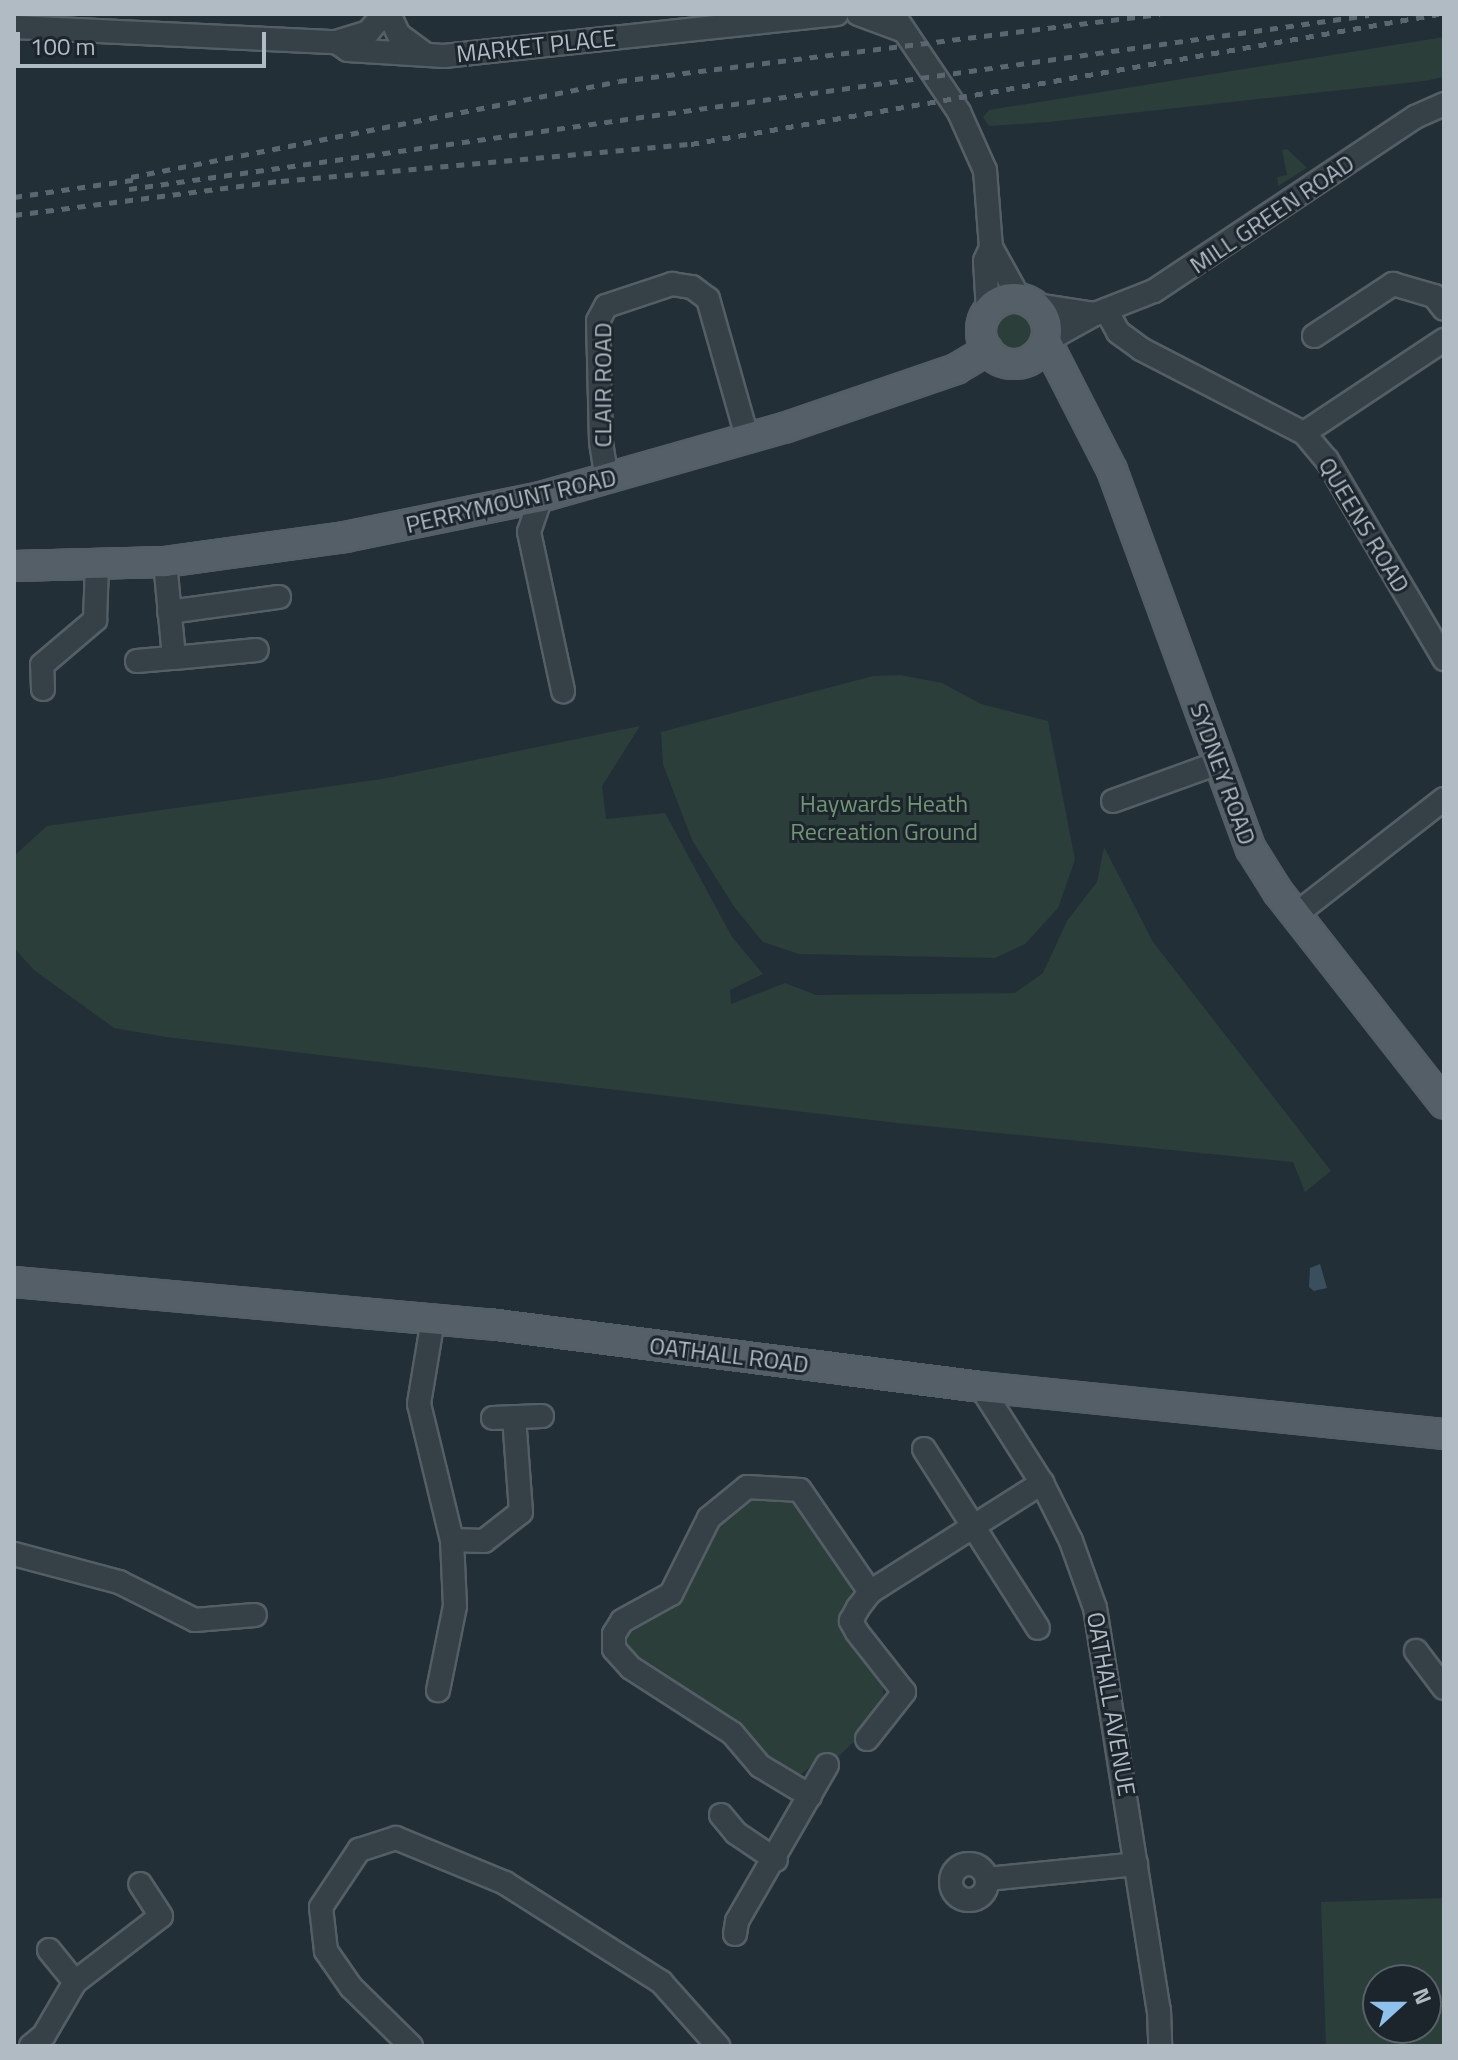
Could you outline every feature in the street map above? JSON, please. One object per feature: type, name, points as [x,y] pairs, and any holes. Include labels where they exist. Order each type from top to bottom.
[{"type":"main road","points":[[1027,302],[1046,325],[1046,341],[1027,362],[1005,363],[988,350],[982,331],[988,311],[1027,302]]},
{"type":"main road","name":"SYDNEY ROAD","points":[[1046,341],[1112,470],[1251,849],[1295,915],[1444,1104]]},
{"type":"main road","name":"PERRYMOUNT ROAD","points":[[14,566],[165,562],[345,537],[541,497],[748,440],[956,369],[988,350]]},
{"type":"main road","name":"SYDNEY ROAD","points":[[1027,362],[1075,402]]},
{"type":"main road","name":"OATHALL ROAD","points":[[14,1282],[433,1319],[981,1387],[1444,1434]]},
{"type":"street","points":[[14,27],[336,42],[368,32],[386,14],[399,35],[425,54]]},
{"type":"street","name":"MARKET PLACE","points":[[336,42],[348,50],[425,54],[702,21],[837,14]]},
{"type":"street","points":[[858,14],[899,22],[946,89],[979,152],[988,188],[991,248],[985,261],[988,311]]},
{"type":"street","name":"MILL GREEN ROAD","points":[[1046,341],[1100,312],[1154,291],[1405,123],[1444,104]]},
{"type":"street","points":[[991,248],[1027,302],[1100,312]]},
{"type":"street","name":"CLAIR ROAD","points":[[607,480],[601,442],[601,342],[598,321],[606,306],[672,284],[692,287],[708,299],[748,440]]},
{"type":"street","points":[[1314,336],[1393,284],[1434,296],[1444,309]]},
{"type":"street","name":"QUEENS ROAD","points":[[1100,312],[1118,332],[1141,349],[1304,433],[1327,460],[1444,659]]},
{"type":"street","points":[[1304,433],[1444,340]]},
{"type":"street","points":[[541,497],[529,532],[563,691]]},
{"type":"street","points":[[165,562],[174,658]]},
{"type":"street","points":[[43,689],[42,665],[95,620],[97,566]]},
{"type":"street","points":[[169,612],[279,597]]},
{"type":"street","points":[[137,661],[257,650]]},
{"type":"street","points":[[1113,801],[1218,763]]},
{"type":"street","points":[[1295,915],[1444,799]]},
{"type":"street","points":[[433,1319],[419,1404],[452,1540],[455,1606],[441,1690]]},
{"type":"street","name":"OATHALL AVENUE","points":[[981,1387],[1042,1483],[1071,1541],[1095,1608],[1136,1864],[1160,2046]]},
{"type":"street","points":[[452,1540],[484,1541],[521,1512],[503,1417],[542,1416]]},
{"type":"street","points":[[924,1449],[1038,1628]]},
{"type":"street","points":[[867,1739],[904,1692],[851,1621],[870,1592],[1042,1483]]},
{"type":"street","points":[[810,1796],[760,1766],[732,1733],[631,1668],[614,1649],[614,1634],[622,1621],[671,1594],[709,1518],[747,1487],[800,1490],[870,1592]]},
{"type":"street","points":[[14,1554],[119,1582],[195,1620],[215,1624],[255,1616]]},
{"type":"street","points":[[1416,1651],[1444,1688]]},
{"type":"street","points":[[735,1934],[737,1921],[776,1860],[827,1765]]},
{"type":"street","points":[[721,1815],[736,1833],[776,1860]]},
{"type":"street","points":[[411,2046],[351,1987],[326,1951],[321,1907],[359,1850],[396,1838],[505,1883],[661,1982],[718,2046]]},
{"type":"street","points":[[987,1879],[1136,1864]]},
{"type":"street","points":[[31,2046],[44,2035],[75,1982],[161,1916],[140,1884]]},
{"type":"street","points":[[49,1950],[75,1982]]},
{"type":"green space","points":[[1444,37],[1444,77],[1424,81],[1049,122],[989,126],[983,117],[989,110]]},
{"type":"green space","points":[[1287,149],[1307,168],[1278,186],[1277,177],[1287,175],[1282,150]]},
{"type":"green space","points":[[1014,309],[1030,315],[1036,331],[1030,347],[1014,353],[998,347],[992,331],[998,315]]},
{"type":"green space","name":"Haywards Heath Recreation Ground","points":[[900,675],[942,683],[981,704],[1048,721],[1075,860],[1058,908],[1025,944],[995,958],[799,954],[763,942],[735,908],[692,840],[663,764],[661,732],[873,676]]},
{"type":"green space","points":[[640,726],[602,786],[606,819],[665,813],[732,937],[763,974],[730,990],[731,1004],[785,983],[816,995],[1015,993],[1043,973],[1067,921],[1097,882],[1104,847],[1153,942],[1331,1171],[1305,1192],[1293,1162],[897,1123],[166,1037],[114,1028],[34,970],[14,948],[14,856],[47,826],[382,779]]},
{"type":"green space","points":[[743,1495],[792,1502],[812,1523],[849,1581],[852,1593],[840,1627],[883,1685],[884,1707],[861,1735],[839,1756],[816,1762],[799,1776],[777,1769],[655,1676],[621,1642],[628,1628],[687,1588],[707,1534]]},
{"type":"green space","points":[[1444,1898],[1444,2046],[1326,2046],[1321,1902]]},
{"type":"water","points":[[1320,1264],[1327,1288],[1314,1291],[1309,1287],[1310,1268]]},
{"type":"railway","points":[[131,177],[619,81],[1160,14]]},
{"type":"railway","points":[[14,215],[281,181],[691,144],[1439,14]]},
{"type":"railway","points":[[129,189],[1369,15]]},
{"type":"railway","points":[[14,197],[139,179]]}]
